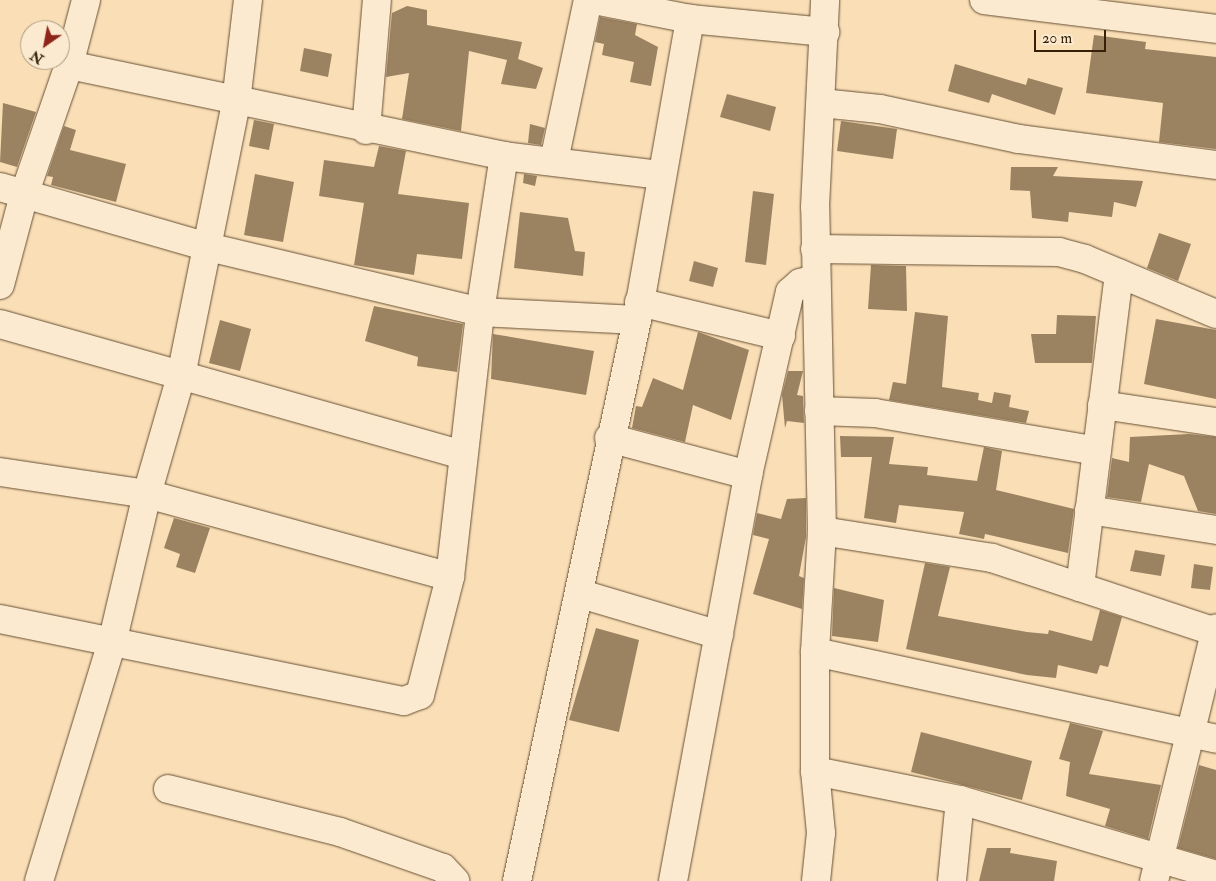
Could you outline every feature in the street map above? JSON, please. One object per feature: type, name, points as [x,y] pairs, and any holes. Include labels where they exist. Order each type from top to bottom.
[{"type":"street","points":[[70,61],[86,0]]},
{"type":"street","points":[[39,881],[113,639],[147,494],[181,376],[236,102],[248,0]]},
{"type":"street","points":[[366,130],[377,0]]},
{"type":"street","points":[[554,162],[588,0]]},
{"type":"street","points":[[594,0],[634,3],[690,19],[825,32]]},
{"type":"street","points":[[816,881],[821,833],[815,771],[815,652],[822,531],[815,248],[826,0]]},
{"type":"street","points":[[984,0],[1123,9],[1216,29]]},
{"type":"street","points":[[517,881],[581,594],[609,438],[638,311],[660,175],[690,19]]},
{"type":"street","points":[[70,65],[366,130],[504,156],[660,175]]},
{"type":"street","points":[[0,285],[12,191],[67,70]]},
{"type":"street","points":[[821,103],[880,108],[1019,139],[1216,165]]},
{"type":"street","points":[[0,619],[113,639],[404,701],[413,700],[424,687],[450,577],[480,312],[504,156]]},
{"type":"street","points":[[12,191],[208,247],[480,312],[638,311],[781,336]]},
{"type":"street","points":[[815,248],[1059,252],[1119,273],[1216,314]]},
{"type":"street","points":[[1080,587],[1119,273]]},
{"type":"street","points":[[673,881],[748,475],[790,292],[800,282],[815,279]]},
{"type":"street","points":[[0,324],[463,455]]},
{"type":"street","points":[[1102,405],[1216,422]]},
{"type":"street","points":[[819,410],[874,413],[1096,451]]},
{"type":"street","points":[[609,438],[748,475]]},
{"type":"street","points":[[0,472],[147,494],[450,577]]},
{"type":"street","points":[[1089,510],[1216,530]]},
{"type":"street","points":[[822,531],[992,558],[1216,631],[1156,868]]},
{"type":"street","points":[[581,594],[719,635]]},
{"type":"street","points":[[815,652],[1216,739]]},
{"type":"street","points":[[815,771],[960,800],[1156,868],[1216,875]]},
{"type":"street","points":[[168,789],[340,832],[444,868],[455,881]]},
{"type":"street","points":[[952,881],[960,800]]},
{"type":"building","points":[[407,6],[427,10],[427,25],[522,42],[518,59],[543,68],[536,89],[501,84],[507,60],[469,51],[461,131],[402,119],[409,73],[386,77],[392,13]]},
{"type":"building","points":[[600,17],[637,24],[635,35],[658,47],[651,86],[630,82],[634,62],[602,55],[604,44],[595,42]]},
{"type":"building","points":[[1094,35],[1146,42],[1145,49],[1216,57],[1216,149],[1159,142],[1163,103],[1086,93]]},
{"type":"building","points":[[304,48],[332,54],[328,77],[300,71]]},
{"type":"building","points":[[955,64],[1026,85],[1028,78],[1063,88],[1055,115],[992,94],[989,103],[948,91]]},
{"type":"building","points":[[727,94],[776,107],[770,131],[720,117]]},
{"type":"building","points":[[3,103],[36,112],[17,167],[0,162]]},
{"type":"building","points":[[254,120],[274,124],[269,150],[249,146]]},
{"type":"building","points":[[841,121],[897,129],[893,159],[837,151]]},
{"type":"building","points":[[530,124],[545,128],[541,145],[528,143]]},
{"type":"building","points":[[64,126],[76,130],[70,150],[126,164],[116,202],[51,185],[53,177],[47,176]]},
{"type":"building","points":[[379,146],[406,151],[398,194],[469,203],[462,259],[417,254],[414,275],[354,265],[364,203],[319,196],[324,160],[374,167]]},
{"type":"building","points":[[1011,167],[1058,167],[1053,176],[1143,181],[1136,207],[1114,202],[1112,217],[1069,212],[1068,222],[1032,218],[1030,191],[1010,190]]},
{"type":"building","points":[[255,174],[294,182],[283,242],[244,235]]},
{"type":"building","points":[[524,174],[537,176],[535,186],[523,183]]},
{"type":"building","points":[[753,191],[774,194],[766,265],[745,262]]},
{"type":"building","points":[[520,212],[568,218],[575,251],[585,252],[583,276],[514,268]]},
{"type":"building","points":[[1159,233],[1191,244],[1178,281],[1147,268]]},
{"type":"building","points":[[694,261],[718,268],[713,287],[689,281]]},
{"type":"building","points":[[871,265],[906,266],[907,311],[868,309]]},
{"type":"building","points":[[374,306],[463,324],[457,372],[417,366],[418,357],[365,341]]},
{"type":"building","points":[[915,312],[948,316],[942,387],[979,393],[978,400],[992,403],[994,392],[1011,395],[1009,407],[1029,411],[1026,423],[889,400],[893,382],[906,384]]},
{"type":"building","points":[[1057,315],[1096,316],[1092,363],[1035,363],[1031,334],[1056,334]]},
{"type":"building","points":[[1156,319],[1216,330],[1216,399],[1144,384]]},
{"type":"building","points":[[220,320],[251,329],[240,371],[209,363]]},
{"type":"building","points":[[698,332],[749,350],[731,420],[693,405],[685,442],[632,428],[636,406],[642,407],[653,378],[683,390]]},
{"type":"building","points":[[493,334],[594,351],[586,395],[491,379]]},
{"type":"building","points":[[788,371],[803,371],[797,395],[803,396],[804,423],[787,421],[785,428],[782,395]]},
{"type":"building","points":[[1189,434],[1216,437],[1216,514],[1198,511],[1184,476],[1149,464],[1141,502],[1107,497],[1112,458],[1129,462],[1130,437]]},
{"type":"building","points":[[840,436],[894,437],[889,464],[928,467],[927,475],[977,481],[984,447],[1002,451],[996,490],[1074,509],[1068,553],[985,534],[984,539],[959,534],[964,512],[899,505],[896,523],[864,518],[872,457],[841,457]]},
{"type":"building","points":[[806,498],[806,537],[799,576],[804,578],[802,609],[753,594],[769,539],[753,535],[757,513],[781,519],[787,499]]},
{"type":"building","points":[[174,518],[210,528],[195,573],[176,567],[180,554],[164,548]]},
{"type":"building","points":[[1135,550],[1165,555],[1161,576],[1130,571]]},
{"type":"building","points":[[925,563],[950,567],[938,616],[1027,632],[1048,634],[1049,630],[1092,641],[1100,610],[1122,617],[1108,667],[1100,665],[1097,674],[1058,665],[1056,678],[1027,675],[906,649]]},
{"type":"building","points":[[1194,564],[1213,567],[1210,590],[1191,588]]},
{"type":"building","points":[[834,588],[884,600],[878,642],[832,636]]},
{"type":"building","points":[[596,628],[639,640],[619,732],[569,720]]},
{"type":"building","points":[[1070,723],[1103,731],[1089,774],[1161,785],[1148,839],[1105,826],[1110,809],[1066,796],[1070,762],[1059,759]]},
{"type":"building","points":[[921,732],[1032,761],[1022,800],[911,772]]},
{"type":"building","points":[[1199,765],[1216,770],[1216,859],[1178,848]]},
{"type":"building","points":[[987,848],[1011,848],[1010,853],[1057,861],[1054,881],[979,881]]}]
